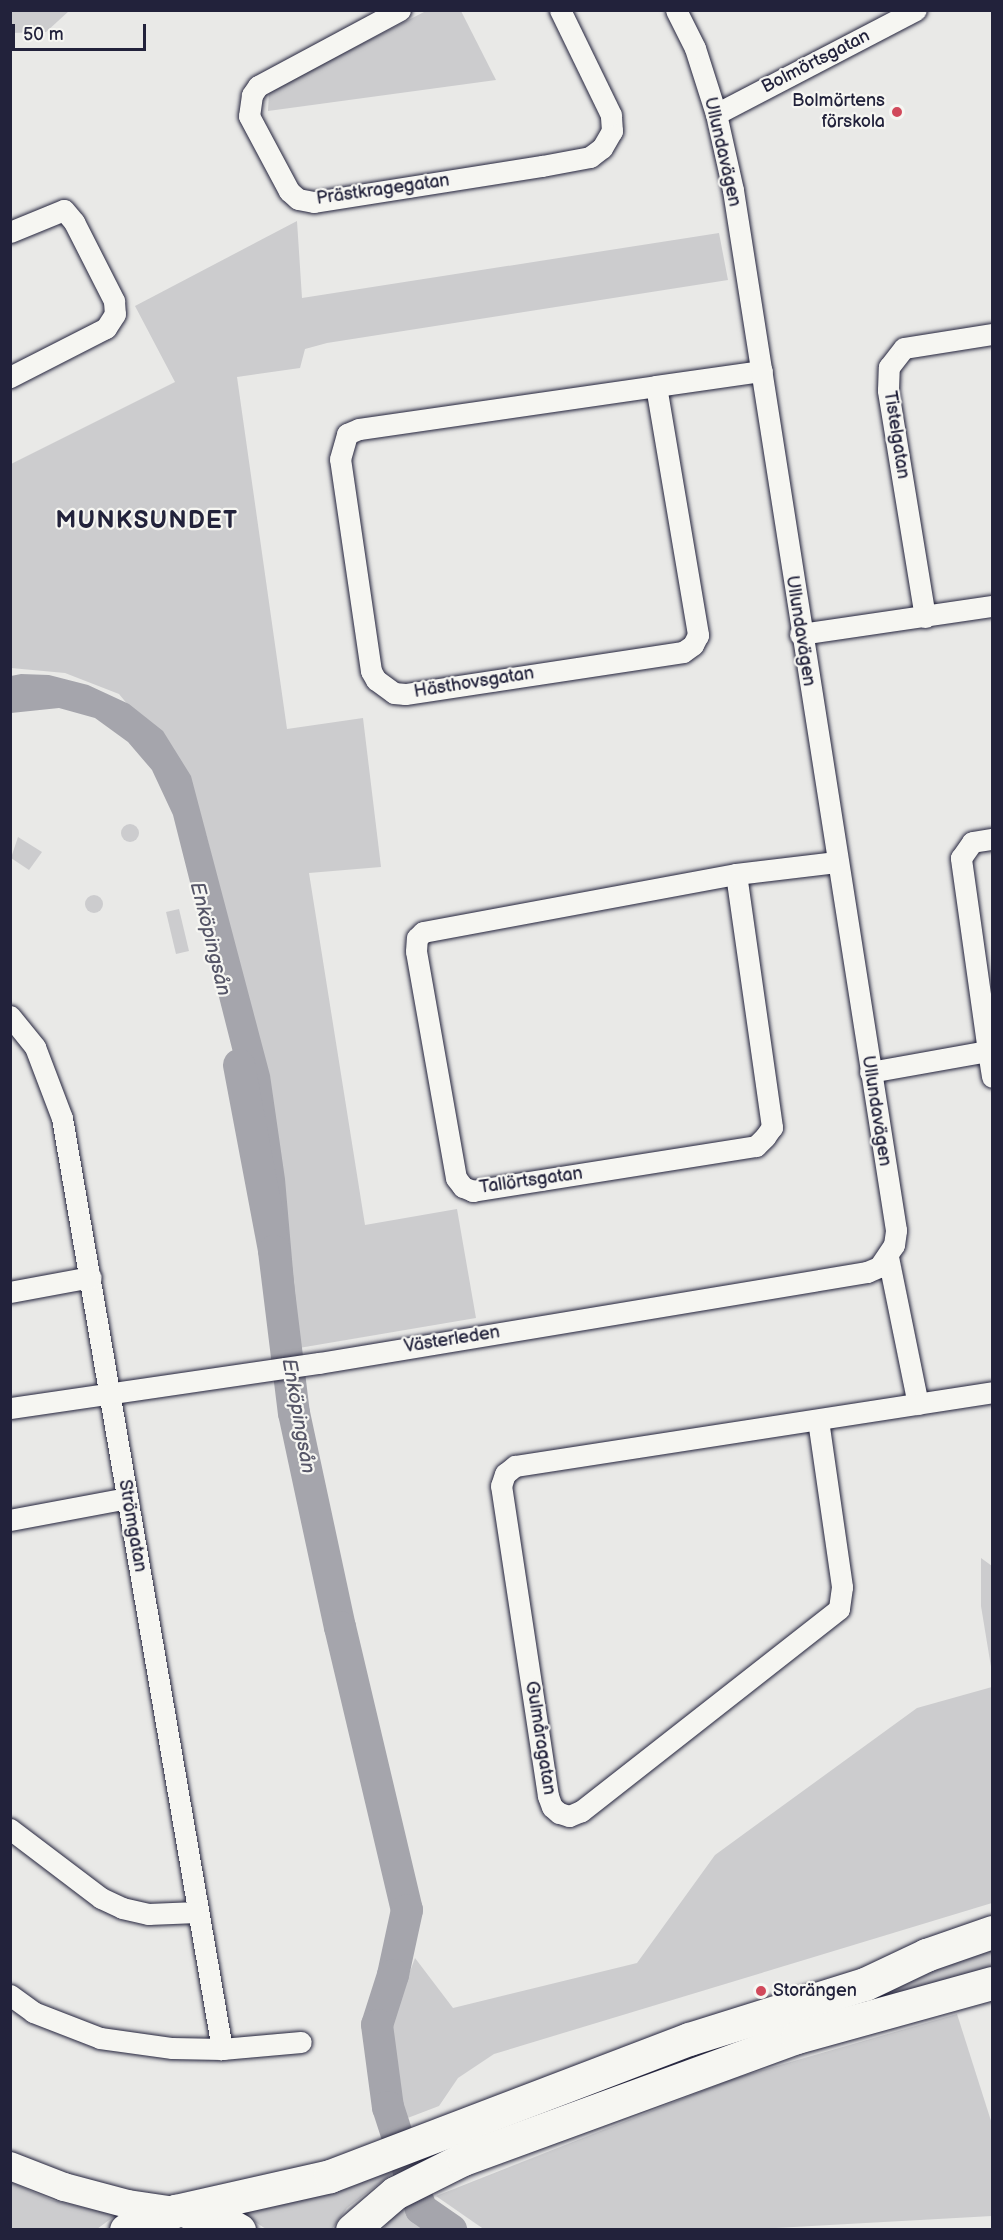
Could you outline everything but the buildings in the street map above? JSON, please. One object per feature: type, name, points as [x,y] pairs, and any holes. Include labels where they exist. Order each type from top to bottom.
[{"type":"main road","points":[[881,1978],[926,1955],[993,1932]]},
{"type":"main road","points":[[126,2229],[179,2211],[291,2186],[376,2158],[689,2038],[993,1945]]},
{"type":"main road","points":[[352,2229],[395,2193],[463,2159],[797,2037],[993,1983]]},
{"type":"main road","points":[[10,2166],[64,2187],[128,2204],[219,2219],[239,2229]]},
{"type":"street","name":"Prästkragegatan","points":[[400,10],[258,86],[252,95],[249,116],[289,191],[298,199],[314,202],[590,157],[602,148],[612,131],[611,115],[560,10]]},
{"type":"street","name":"Ullundavägen","points":[[676,10],[695,48],[716,114],[733,190],[800,634],[896,1230],[888,1257]]},
{"type":"street","name":"Bolmörtsgatan","points":[[716,114],[916,10]]},
{"type":"street","points":[[10,232],[64,210],[74,222],[114,301],[115,314],[106,328],[10,377]]},
{"type":"street","name":"Tistelgatan","points":[[925,617],[888,390],[889,367],[904,348],[993,334]]},
{"type":"street","name":"Hästhovsgatan","points":[[656,386],[698,635],[693,645],[683,652],[405,694],[394,693],[376,680],[371,671],[340,459],[347,434],[358,429],[656,386],[762,371]]},
{"type":"street","points":[[800,634],[993,606]]},
{"type":"street","points":[[993,839],[972,842],[961,858],[993,1077]]},
{"type":"street","name":"Tallörtsgatan","points":[[736,874],[772,1126],[765,1137],[756,1146],[473,1191],[463,1188],[456,1178],[416,951],[417,938],[431,928],[736,874],[836,862]]},
{"type":"street","name":"Strömgatan","points":[[10,1016],[35,1047],[62,1118],[222,2049]]},
{"type":"street","points":[[870,1072],[988,1051]]},
{"type":"street","points":[[888,1257],[918,1404]]},
{"type":"street","name":"Västerleden","points":[[10,1408],[319,1363],[867,1272],[888,1257]]},
{"type":"street","points":[[10,1292],[91,1277]]},
{"type":"street","name":"Gulmåragatan","points":[[818,1420],[842,1587],[839,1609],[581,1811],[569,1816],[559,1813],[552,1807],[548,1796],[501,1486],[505,1474],[516,1466],[993,1392]]},
{"type":"street","points":[[10,1520],[127,1498]]},
{"type":"street","points":[[10,1829],[101,1898],[122,1908],[147,1914],[197,1912]]},
{"type":"street","points":[[10,1995],[33,2012],[100,2038],[172,2048],[222,2049],[301,2042]]},
{"type":"shaded area","points":[[10,11],[69,11],[46,32],[11,33]]},
{"type":"shaded area","points":[[426,11],[461,11],[496,80],[268,111],[269,91]]},
{"type":"shaded area","points":[[297,221],[302,298],[719,233],[728,280],[327,343],[305,349],[300,368],[237,377],[287,729],[363,718],[381,867],[309,873],[365,1225],[457,1209],[476,1318],[299,1348],[273,1141],[250,1010],[206,834],[174,761],[119,694],[65,673],[11,668],[11,464],[175,382],[135,306]]},
{"type":"shaded area","points":[[126,824],[134,824],[139,829],[137,840],[126,842],[121,837],[121,829]]},
{"type":"shaded area","points":[[18,837],[42,852],[29,870],[11,858]]},
{"type":"shaded area","points":[[94,895],[100,898],[103,904],[100,910],[94,913],[88,910],[85,904],[88,898]]},
{"type":"shaded area","points":[[179,909],[189,951],[176,954],[166,912]]},
{"type":"shaded area","points":[[981,1558],[992,1566],[992,1673],[981,1606]]},
{"type":"shaded area","points":[[992,1687],[992,1903],[494,2054],[458,2078],[439,2106],[405,2119],[389,2028],[415,1958],[453,2008],[637,1963],[715,1855],[917,1708]]},
{"type":"shaded area","points":[[992,1949],[992,1973],[730,2047],[393,2173],[347,2208],[332,2229],[266,2229],[237,2210],[720,2040]]},
{"type":"shaded area","points":[[957,2014],[992,2124],[992,2216],[737,2230],[485,2230],[436,2196],[735,2078]]},
{"type":"shaded area","points":[[10,2182],[52,2200],[116,2215],[97,2229],[11,2229]]},
{"type":"shaded area","points":[[401,2207],[424,2228],[425,2229],[382,2230]]},
{"type":"water","points":[[49,675],[88,685],[129,704],[163,731],[191,776],[270,1075],[285,1179],[299,1339],[281,1343],[267,1187],[173,815],[152,770],[128,742],[95,718],[59,708],[11,713],[11,676]]},
{"type":"waterway","name":"Enköpingsån","points":[[239,1065],[274,1251],[294,1413],[340,1627],[407,1910],[393,1975],[377,2025],[388,2107],[421,2209],[451,2230]]},
{"type":"place","name":"Bolmörtens förskola","points":[[897,112]]},
{"type":"place","name":"Storängen","points":[[761,1991]]},
{"type":"district","name":"MUNKSUNDET","points":[[147,521]]}]
